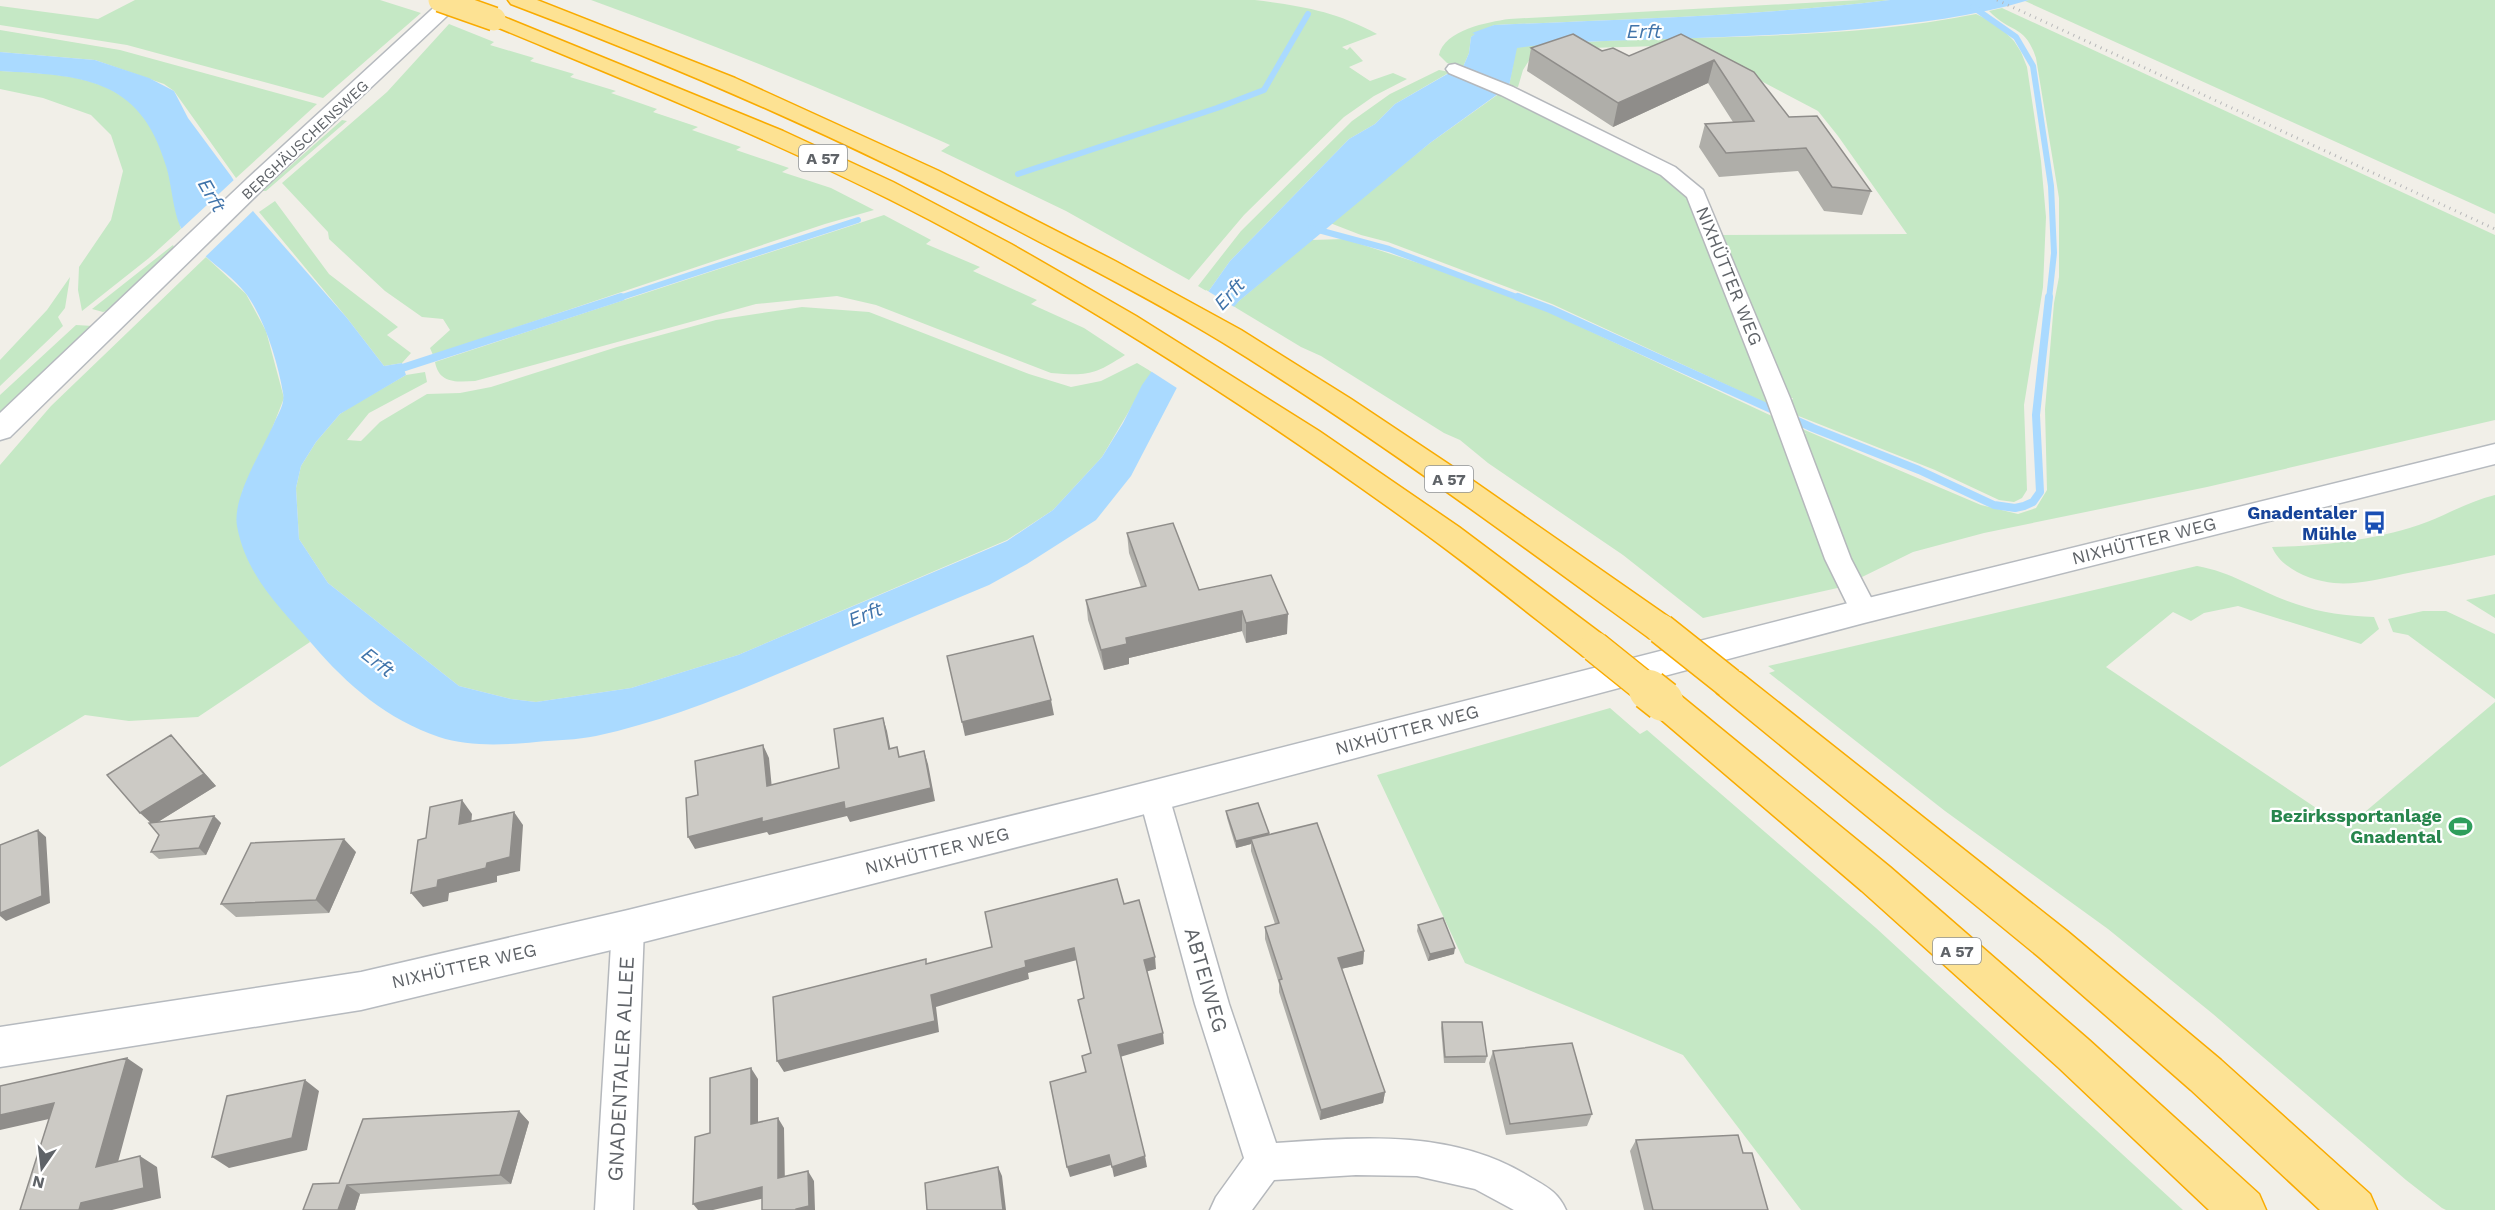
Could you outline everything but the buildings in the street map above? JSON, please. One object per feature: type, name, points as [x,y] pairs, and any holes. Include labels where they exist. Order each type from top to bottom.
[{"type":"highway","name":"A 57","points":[[440,0],[494,19],[710,108],[832,162],[939,215],[1137,326],[1428,520],[1663,701],[1876,879],[2074,1054],[2243,1210]]},
{"type":"highway","name":"A 57","points":[[520,1],[745,90],[863,141],[976,197],[1161,296],[1232,337],[1372,426],[1478,498],[1661,629],[1730,683],[2053,944],[2206,1076],[2354,1210]]},
{"type":"main road","name":"BERGHÄUSCHENSWEG","points":[[0,430],[256,183],[454,0]]},
{"type":"main road","name":"NIXHÜTTER WEG","points":[[0,1047],[361,991],[628,928],[1154,796],[1864,611],[2495,454]]},
{"type":"street","name":"NIXHÜTTER WEG","points":[[1455,69],[1507,91],[1668,171],[1696,194],[1778,398],[1838,559],[1864,611]]},
{"type":"street","name":"ABTEIWEG","points":[[1154,796],[1212,1005],[1264,1162]]},
{"type":"street","name":"GNADENTALER ALLEE","points":[[614,1210],[628,928]]},
{"type":"street","points":[[1229,1210],[1264,1162],[1387,1155],[1423,1157],[1469,1168],[1505,1183],[1547,1210]]},
{"type":"green space","points":[[135,0],[380,0],[421,13],[323,98],[127,45],[0,25],[0,6],[98,19]]},
{"type":"green space","points":[[591,0],[1255,0],[1318,11],[1362,26],[1377,34],[1342,47],[1347,50],[1350,47],[1363,61],[1349,67],[1370,81],[1393,73],[1407,79],[1374,96],[1344,117],[1244,215],[1189,280],[1066,211],[941,151],[950,145],[772,69]]},
{"type":"green space","points":[[1890,0],[1742,13],[1494,25],[1471,37],[1469,53],[1463,67],[1447,63],[1439,55],[1449,39],[1458,33],[1479,25],[1509,19]]},
{"type":"green space","points":[[2029,0],[2495,0],[2495,214],[2025,1]]},
{"type":"green space","points":[[2002,8],[2495,235],[2495,420],[2207,487],[1984,533],[1913,552],[1860,578],[1855,574],[1800,434],[1806,434],[1800,428],[1981,505],[2018,514],[2036,508],[2047,490],[2045,409],[2054,303],[2059,277],[2059,198],[2036,58],[2032,47],[2022,34],[1989,11]]},
{"type":"green space","points":[[1976,14],[1997,24],[2014,41],[2027,67],[2041,161],[2046,217],[2043,287],[2024,405],[2027,490],[2022,498],[2014,502],[1999,500],[1935,470],[1796,415],[1791,402],[1793,398],[1787,398],[1719,235],[1907,234],[1818,111],[1693,45],[1555,49],[1533,54],[1523,70],[1518,87],[1509,86],[1516,48],[1521,46],[1863,30]]},
{"type":"green space","points":[[449,24],[494,42],[490,45],[534,58],[530,61],[574,74],[570,77],[616,91],[611,93],[657,109],[653,112],[698,127],[692,130],[741,147],[736,150],[789,168],[782,172],[831,188],[874,210],[825,224],[433,355],[430,348],[450,330],[443,319],[422,317],[385,291],[329,239],[328,232],[282,183],[387,92]]},
{"type":"green space","points":[[0,30],[120,50],[317,104],[236,178],[174,91],[164,84],[95,60],[0,52]]},
{"type":"green space","points":[[1439,70],[1450,72],[1395,104],[1375,124],[1349,139],[1230,261],[1208,292],[1198,286],[1241,231],[1352,121],[1390,94]]},
{"type":"green space","points":[[0,71],[62,76],[102,86],[120,95],[136,107],[150,124],[161,147],[181,229],[149,258],[82,311],[78,290],[79,267],[111,220],[123,171],[111,135],[91,115],[43,98],[0,89]]},
{"type":"green space","points":[[1500,93],[1663,172],[1686,194],[1771,397],[1764,397],[1770,405],[1552,304],[1388,242],[1330,223],[1430,143]]},
{"type":"green space","points":[[342,120],[347,121],[266,191],[262,191]]},
{"type":"green space","points":[[275,201],[329,274],[398,327],[387,335],[411,353],[402,363],[384,366],[259,212]]},
{"type":"green space","points":[[884,215],[931,240],[926,244],[980,267],[973,271],[1037,300],[1031,304],[1084,328],[1125,355],[1106,367],[1090,373],[1051,373],[876,305],[837,296],[756,304],[475,381],[450,380],[440,374],[437,369],[435,362]]},
{"type":"green space","points":[[1345,239],[1452,274],[1532,304],[1774,417],[1777,433],[1782,433],[1842,587],[1703,618],[1623,555],[1488,463],[1460,440],[1444,433],[1321,356],[1301,347],[1233,306],[1311,240]]},
{"type":"green space","points":[[173,245],[175,249],[110,310],[103,312],[92,309]]},
{"type":"green space","points":[[206,257],[246,294],[266,331],[284,398],[268,439],[242,492],[310,642],[198,717],[129,721],[85,715],[0,767],[0,465],[51,406]]},
{"type":"green space","points":[[70,277],[65,308],[58,317],[63,326],[0,386],[0,360],[47,310]]},
{"type":"green space","points":[[802,307],[869,312],[1029,374],[1071,387],[1101,381],[1137,363],[1152,372],[1102,457],[1053,510],[1007,540],[738,655],[631,688],[536,702],[511,699],[459,686],[328,583],[299,539],[296,488],[301,466],[316,442],[340,414],[406,375],[425,372],[427,382],[369,413],[347,440],[361,441],[380,422],[427,394],[460,393],[491,387],[617,347],[716,320]]},
{"type":"green space","points":[[76,325],[93,326],[0,415],[0,395]]},
{"type":"green space","points":[[2495,495],[2495,555],[2378,580],[2343,583],[2325,582],[2307,577],[2282,562],[2272,547],[2370,538],[2427,522]]},
{"type":"green space","points":[[2197,566],[2223,573],[2315,610],[2374,617],[2379,629],[2361,644],[2238,606],[2204,613],[2191,621],[2173,612],[2106,667],[2346,828],[2495,702],[2495,1210],[2446,1210],[2442,1208],[2406,1180],[2213,1014],[2108,929],[1945,811],[1769,673],[1775,671],[1768,666]]},
{"type":"green space","points":[[2495,594],[2495,618],[2466,600]]},
{"type":"green space","points":[[2423,611],[2446,611],[2495,634],[2495,699],[2408,635],[2393,632],[2388,619]]},
{"type":"green space","points":[[1610,708],[1640,734],[1647,730],[1876,928],[2183,1210],[1801,1210],[1683,1055],[1465,963],[1377,775]]},
{"type":"water","name":"Erft","points":[[1890,0],[2029,0],[1966,15],[1858,29],[1556,43],[1517,48],[1509,86],[1430,143],[1239,301],[1197,349],[1131,476],[1096,520],[989,585],[711,701],[654,721],[596,736],[500,744],[475,744],[439,737],[420,730],[386,711],[354,687],[326,660],[266,591],[248,561],[237,526],[239,501],[244,487],[283,400],[274,355],[254,305],[240,286],[197,249],[183,231],[177,217],[166,166],[155,136],[140,114],[123,98],[103,87],[81,80],[56,75],[0,71],[0,52],[95,60],[149,78],[174,91],[188,118],[231,176],[253,211],[347,318],[384,366],[402,363],[406,375],[340,414],[316,442],[301,466],[296,488],[299,539],[328,583],[459,686],[511,699],[536,702],[631,688],[738,655],[1007,541],[1053,510],[1102,457],[1123,423],[1142,385],[1230,261],[1349,139],[1375,124],[1395,104],[1449,73],[1465,68],[1463,67],[1469,53],[1471,37],[1475,34],[1472,33],[1494,25],[1742,13]]},
{"type":"pier","points":[[236,178],[255,209],[203,259],[179,231]]},
{"type":"pier","points":[[1206,290],[1236,308],[1200,351],[1180,390],[1149,370]]},
{"type":"waterway","points":[[1973,7],[2016,37],[2033,66],[2051,186],[2054,253],[2049,299]]},
{"type":"waterway","points":[[1018,174],[1217,108],[1264,90],[1308,14]]},
{"type":"waterway","points":[[616,299],[858,220]]},
{"type":"waterway","points":[[1311,228],[1389,249],[1522,299]]},
{"type":"waterway","points":[[393,371],[621,297]]},
{"type":"waterway","points":[[1518,297],[1550,309],[1813,428],[1919,470],[1994,505],[2015,508],[2033,502],[2040,492],[2036,415],[2049,297]]},
{"type":"railway","points":[[1997,0],[2495,229]]},
{"type":"place","name":"Gnadentaler Mühle","points":[[2375,523]]},
{"type":"place","name":"Bezirkssportanlage Gnadental","points":[[2460,826]]}]
